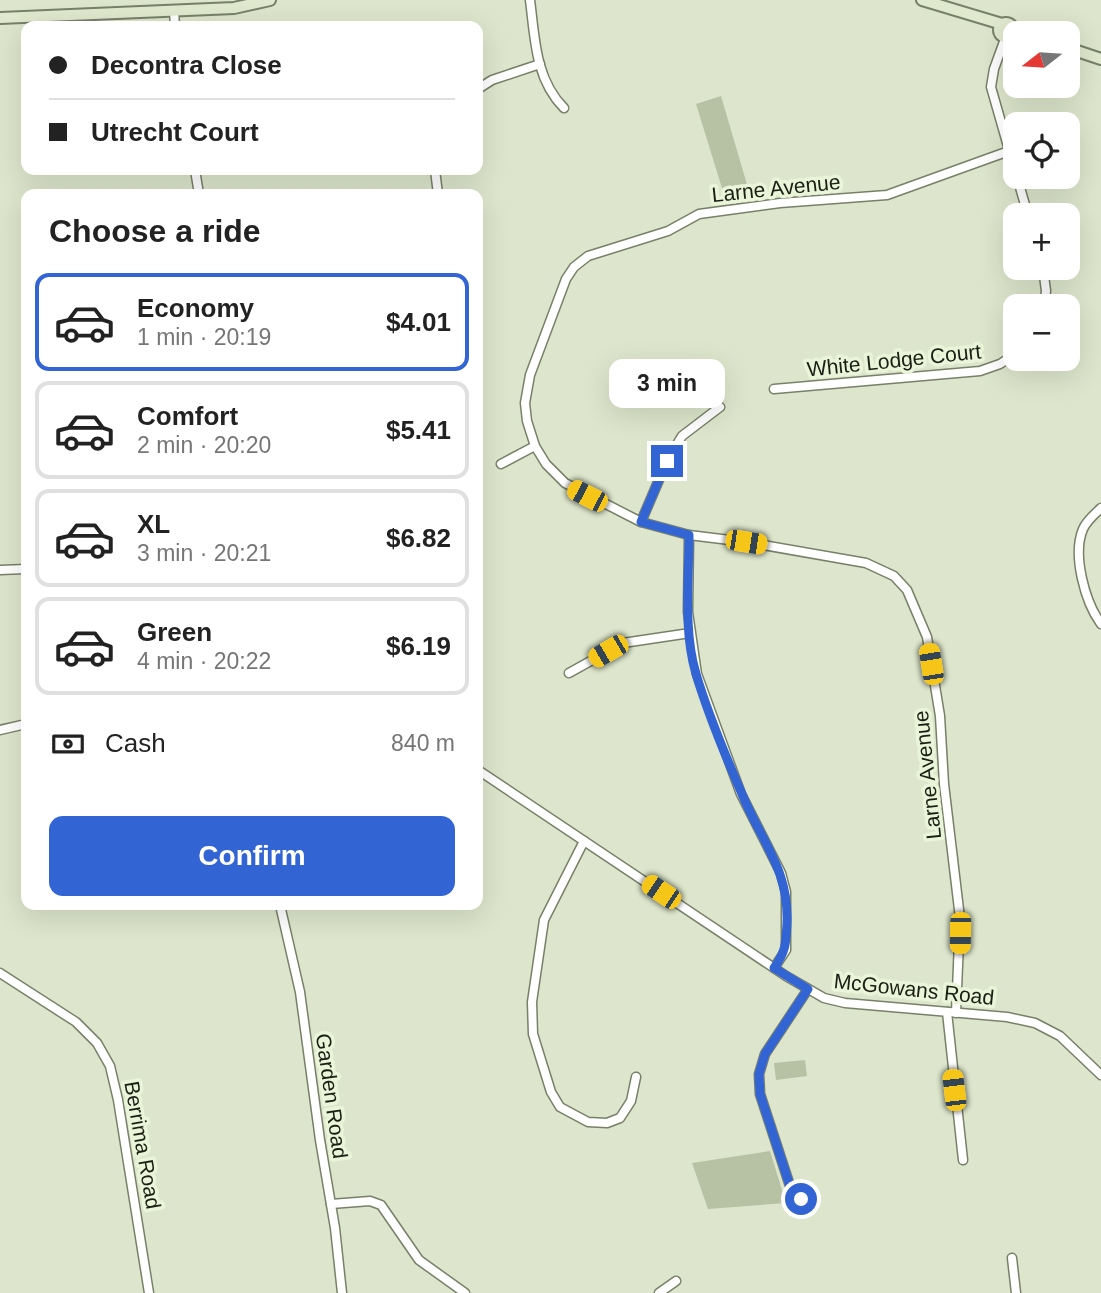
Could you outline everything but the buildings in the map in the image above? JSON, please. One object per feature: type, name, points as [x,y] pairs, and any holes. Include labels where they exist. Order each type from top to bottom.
[{"type":"street","points":[[0,18],[234,8],[270,0]]},
{"type":"street","points":[[530,0],[540,64],[550,92],[564,108]]},
{"type":"street","points":[[922,0],[983,20],[1003,30]]},
{"type":"street","points":[[174,11],[175,21]]},
{"type":"street","points":[[1003,41],[991,87],[1003,130]]},
{"type":"street","points":[[1080,52],[1101,58]]},
{"type":"street","points":[[483,86],[492,80],[540,64]]},
{"type":"street","name":"Larne Avenue","points":[[963,1160],[951,1012],[959,904],[944,784],[941,724],[927,637],[908,590],[894,576],[866,563],[689,535],[641,522],[565,483],[546,464],[535,446],[526,413],[528,383],[566,279],[580,261],[603,250],[668,231],[704,213],[780,203],[887,195],[1003,153]]},
{"type":"street","name":"White Lodge Court","points":[[774,390],[980,371],[1003,362]]},
{"type":"street","points":[[641,522],[667,461],[682,436],[720,407]]},
{"type":"street","points":[[501,464],[535,446]]},
{"type":"street","points":[[1101,508],[1083,529],[1080,561],[1089,605],[1101,624]]},
{"type":"street","points":[[689,535],[690,634],[696,674],[737,783],[785,883],[788,913],[786,944],[784,954],[774,968]]},
{"type":"street","points":[[0,570],[21,569]]},
{"type":"street","points":[[569,673],[623,643],[690,634]]},
{"type":"street","points":[[0,730],[21,725]]},
{"type":"street","name":"McGowans Road","points":[[483,773],[774,968],[834,1002],[1007,1017],[1035,1023],[1060,1035],[1101,1075]]},
{"type":"street","points":[[584,841],[544,920],[532,1002],[533,1034],[555,1101],[577,1118],[598,1124],[620,1118],[631,1101],[636,1077]]},
{"type":"street","name":"Garden Road","points":[[281,910],[300,992],[342,1293]]},
{"type":"street","name":"Berrima Road","points":[[0,973],[76,1022],[97,1043],[110,1066],[118,1100],[149,1293]]},
{"type":"street","points":[[801,1199],[791,1189],[759,1084],[765,1054],[808,989]]},
{"type":"street","points":[[331,1204],[370,1201],[381,1205],[419,1260],[465,1293]]},
{"type":"street","points":[[1012,1258],[1016,1293]]},
{"type":"street","points":[[659,1293],[676,1281]]},
{"type":"green space","points":[[721,96],[751,198],[726,201],[696,104]]},
{"type":"green space","points":[[805,1060],[807,1076],[776,1080],[774,1063]]},
{"type":"green space","points":[[770,1151],[786,1203],[708,1209],[692,1163]]},
{"type":"route","points":[[667,461],[641,522],[689,535],[688,612],[696,674],[741,794],[785,883],[788,913],[786,944],[784,954],[774,968],[808,989],[765,1054],[759,1074],[760,1094],[791,1189],[801,1199]]}]
